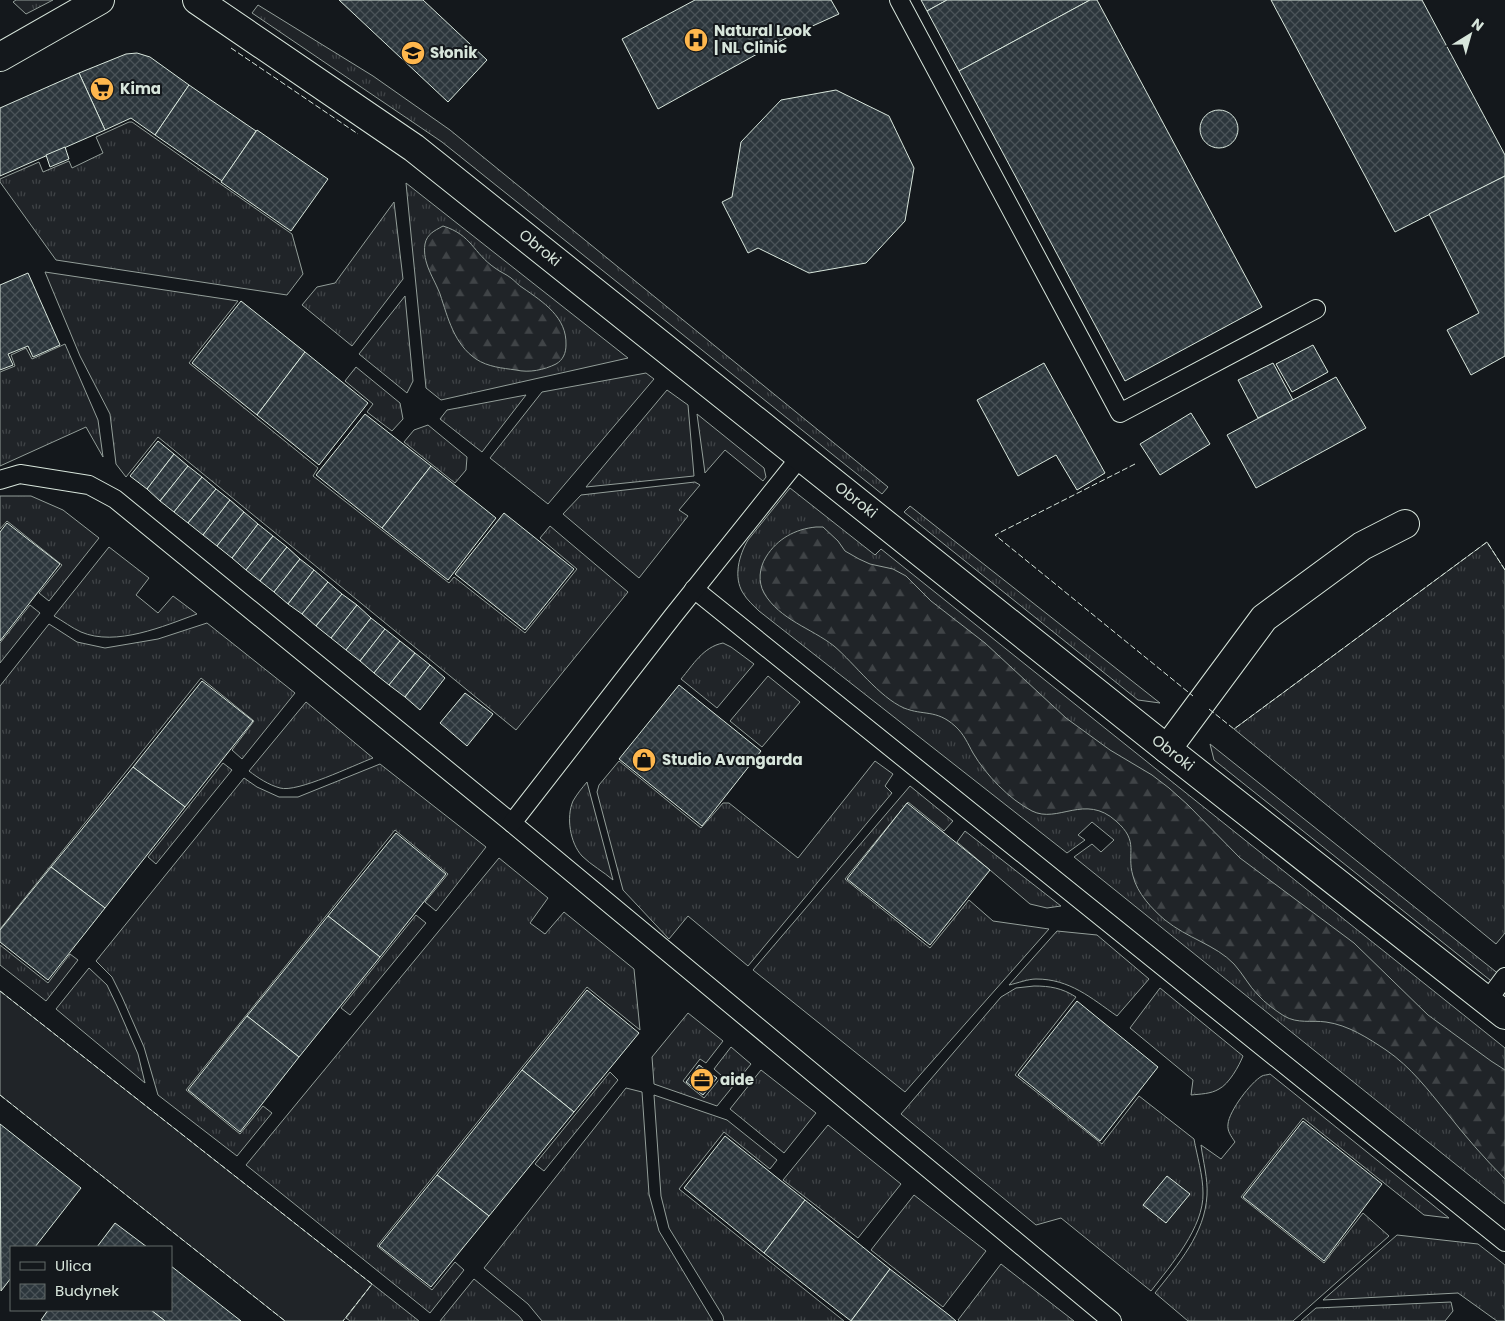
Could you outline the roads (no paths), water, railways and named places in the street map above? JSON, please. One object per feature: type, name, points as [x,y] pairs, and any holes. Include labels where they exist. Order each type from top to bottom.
[{"type":"street","points":[[0,58],[100,0]]},
{"type":"street","name":"Obroki","points":[[197,0],[414,148],[1167,749],[1496,1008]]},
{"type":"street","points":[[1167,749],[1264,618],[1362,546],[1405,524]]},
{"type":"lane","points":[[899,0],[1120,413],[1316,309]]},
{"type":"lane","points":[[512,823],[694,589],[801,456]]},
{"type":"lane","points":[[0,480],[20,474],[90,485],[115,499],[512,823],[1112,1321]]},
{"type":"lane","points":[[694,589],[1505,1242]]},
{"type":"lane","points":[[1496,1008],[1505,977]]},
{"type":"place","name":"Natural Look | NL Clinic","points":[[696,40]]},
{"type":"place","name":"Słonik","points":[[413,53]]},
{"type":"place","name":"Kima","points":[[102,89]]},
{"type":"place","name":"Studio Avangarda","points":[[644,760]]},
{"type":"place","name":"aide","points":[[702,1080]]}]
